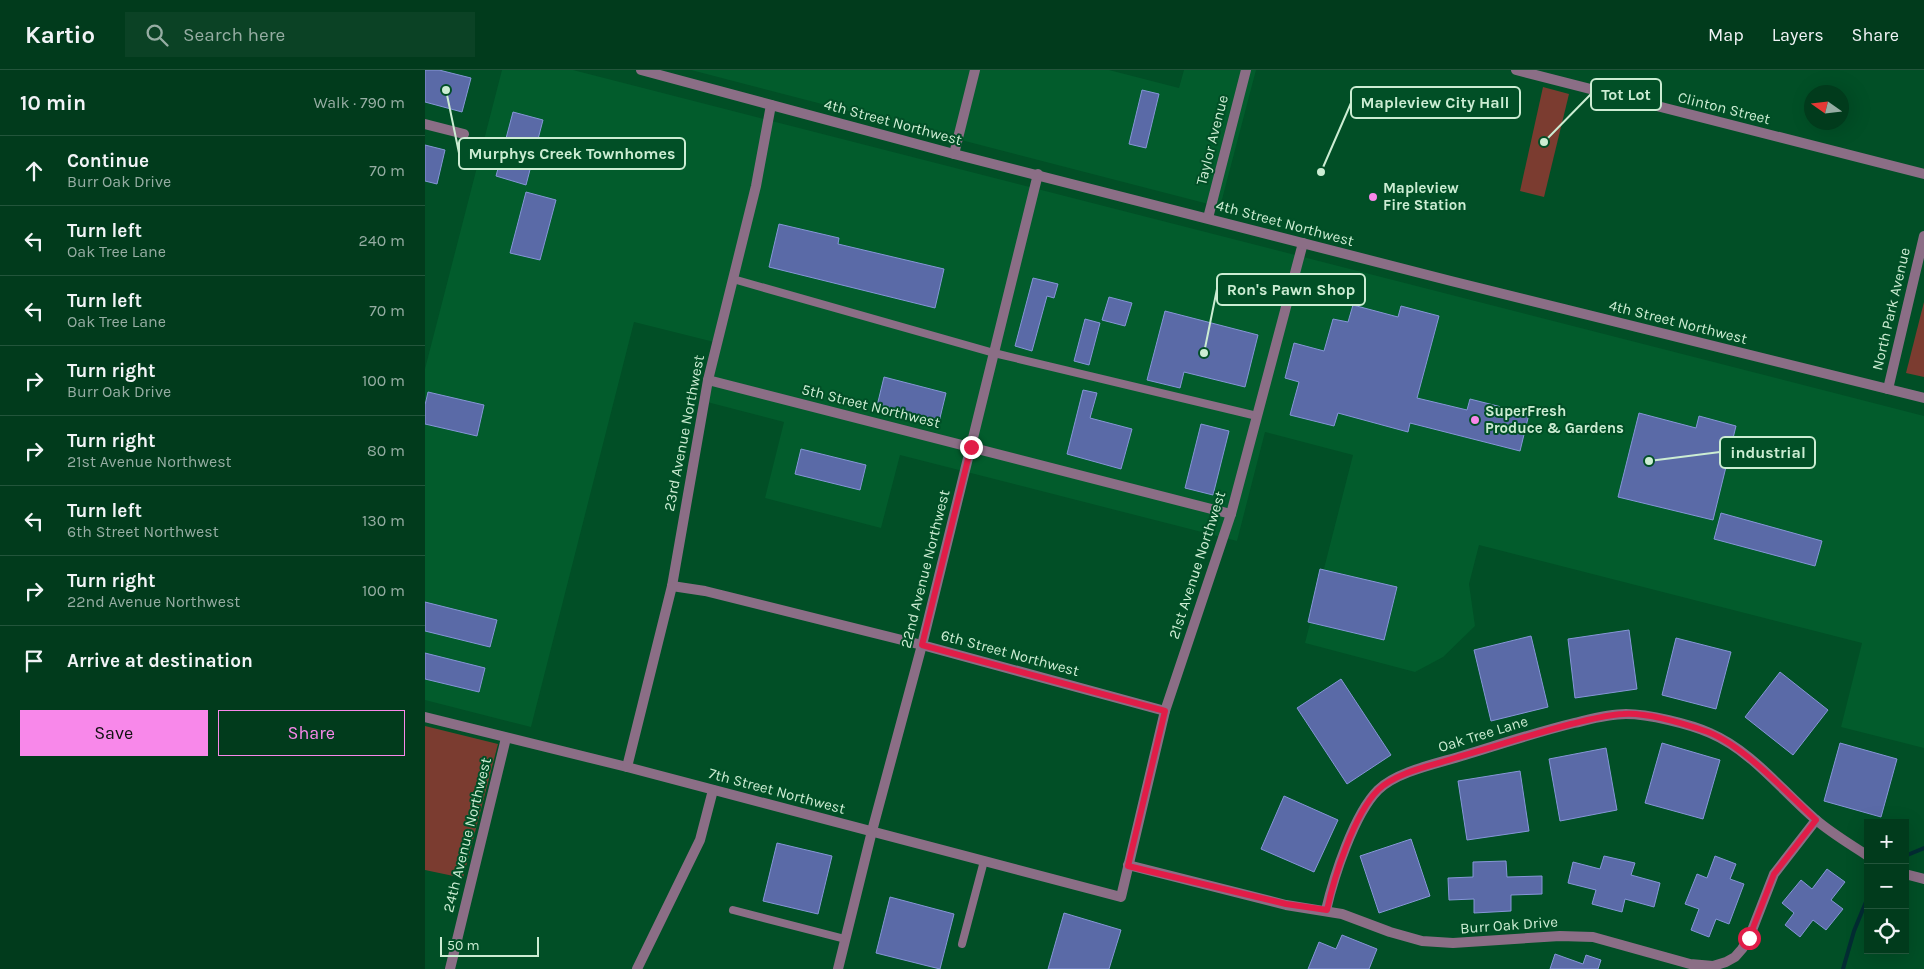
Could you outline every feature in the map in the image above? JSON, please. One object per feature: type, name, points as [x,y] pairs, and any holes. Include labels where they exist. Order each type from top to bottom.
[{"type":"street","name":"4th Street Northwest","points":[[641,70],[953,154],[1924,398]]},
{"type":"street","points":[[953,154],[975,70]]},
{"type":"street","name":"Taylor Avenue","points":[[1207,218],[1246,70]]},
{"type":"street","name":"Clinton Street","points":[[1516,70],[1924,174]]},
{"type":"street","name":"23rd Avenue Northwest","points":[[627,767],[672,586],[708,380],[756,186],[771,105]]},
{"type":"street","points":[[425,124],[464,134]]},
{"type":"street","name":"22nd Avenue Northwest","points":[[838,969],[871,832],[922,645],[1038,174]]},
{"type":"street","name":"North Park Avenue","points":[[1888,389],[1924,236]]},
{"type":"street","name":"21st Avenue Northwest","points":[[1121,897],[1165,711],[1231,514],[1303,243]]},
{"type":"street","name":"5th Street Northwest","points":[[708,380],[1231,514]]},
{"type":"street","name":"6th Street Northwest","points":[[672,586],[705,591],[922,645],[1165,711]]},
{"type":"street","name":"Oak Tree Lane","points":[[1327,910],[1338,867],[1361,813],[1370,798],[1385,784],[1406,774],[1510,741],[1594,718],[1623,714],[1640,715],[1671,722],[1714,735],[1734,746],[1816,820],[1864,853]]},
{"type":"street","name":"7th Street Northwest","points":[[425,717],[627,767],[1121,897]]},
{"type":"street","name":"24th Avenue Northwest","points":[[450,969],[506,738]]},
{"type":"street","points":[[637,969],[700,840],[713,790]]},
{"type":"street","name":"Burr Oak Drive","points":[[1128,866],[1286,904],[1327,910],[1422,941],[1453,943],[1560,936],[1593,937],[1690,964],[1713,966],[1735,957],[1742,949],[1749,938],[1774,874],[1816,820]]},
{"type":"street","points":[[1909,875],[1924,879]]},
{"type":"lane","points":[[733,279],[994,353],[1257,416]]},
{"type":"lane","points":[[962,944],[984,861]]},
{"type":"lane","points":[[733,910],[845,939]]},
{"type":"shaded area","points":[[502,70],[573,70],[1924,416],[1924,748],[1841,727],[1862,643],[1479,545],[1469,584],[1475,626],[1443,657],[1415,672],[1305,643],[1353,455],[1265,432],[1237,541],[900,455],[881,528],[765,498],[784,422],[707,402],[722,344],[634,322],[531,727],[425,700],[425,369]]},
{"type":"shaded area","points":[[691,70],[1109,70],[1179,88],[1184,70],[1256,70],[1220,207]]},
{"type":"shaded area","points":[[1543,87],[1569,94],[1544,197],[1520,191]]},
{"type":"shaded area","points":[[1924,302],[1924,377],[1906,373]]},
{"type":"shaded area","points":[[425,726],[498,744],[463,878],[425,870]]},
{"type":"building","points":[[425,70],[439,70],[471,78],[462,112],[425,102]]},
{"type":"building","points":[[1142,90],[1159,94],[1146,148],[1129,144]]},
{"type":"building","points":[[513,112],[543,120],[526,185],[496,176]]},
{"type":"building","points":[[425,145],[445,150],[437,184],[425,181]]},
{"type":"building","points":[[526,192],[556,200],[540,260],[510,253]]},
{"type":"building","points":[[779,224],[839,238],[838,244],[944,269],[935,308],[769,267]]},
{"type":"building","points":[[1033,278],[1058,284],[1054,298],[1047,296],[1032,351],[1015,346]]},
{"type":"building","points":[[1109,297],[1132,303],[1125,326],[1102,320]]},
{"type":"building","points":[[1353,305],[1398,317],[1401,306],[1439,316],[1417,398],[1467,410],[1470,399],[1529,414],[1520,451],[1410,423],[1408,432],[1338,413],[1334,426],[1290,415],[1299,382],[1285,378],[1294,343],[1324,351],[1333,319],[1348,322]]},
{"type":"building","points":[[1165,311],[1258,335],[1245,387],[1184,372],[1180,388],[1147,380]]},
{"type":"building","points":[[1085,319],[1100,323],[1089,365],[1074,361]]},
{"type":"building","points":[[884,377],[946,393],[939,422],[877,406]]},
{"type":"building","points":[[1083,390],[1097,393],[1090,418],[1132,429],[1121,469],[1067,454]]},
{"type":"building","points":[[428,392],[484,405],[477,436],[425,424],[425,405]]},
{"type":"building","points":[[1639,413],[1696,428],[1699,416],[1736,426],[1713,520],[1618,497]]},
{"type":"building","points":[[1201,424],[1229,431],[1213,495],[1185,488]]},
{"type":"building","points":[[801,449],[866,465],[860,490],[795,474]]},
{"type":"building","points":[[1721,513],[1822,541],[1815,566],[1714,539]]},
{"type":"building","points":[[1320,569],[1397,587],[1384,640],[1308,622]]},
{"type":"building","points":[[425,602],[497,620],[490,647],[425,631]]},
{"type":"building","points":[[1629,630],[1637,689],[1575,698],[1568,639]]},
{"type":"building","points":[[1531,636],[1548,707],[1491,721],[1474,650]]},
{"type":"building","points":[[1676,638],[1731,652],[1716,709],[1662,695]]},
{"type":"building","points":[[425,653],[485,668],[479,692],[425,679]]},
{"type":"building","points":[[1780,672],[1828,710],[1793,755],[1745,717]]},
{"type":"building","points":[[1341,679],[1391,755],[1347,784],[1297,708]]},
{"type":"building","points":[[1662,743],[1720,760],[1703,819],[1645,803]]},
{"type":"building","points":[[1840,743],[1897,759],[1881,817],[1824,801]]},
{"type":"building","points":[[1606,748],[1617,810],[1560,821],[1549,759]]},
{"type":"building","points":[[1520,771],[1529,831],[1467,840],[1458,781]]},
{"type":"building","points":[[1284,796],[1338,820],[1314,872],[1261,849]]},
{"type":"building","points":[[1411,839],[1430,896],[1379,913],[1360,856]]},
{"type":"building","points":[[777,843],[832,856],[818,914],[763,901]]},
{"type":"building","points":[[1604,856],[1635,863],[1631,875],[1660,883],[1654,907],[1625,899],[1622,912],[1592,904],[1596,890],[1568,883],[1573,862],[1600,869]]},
{"type":"building","points":[[1715,856],[1736,864],[1730,879],[1744,884],[1729,924],[1716,919],[1709,937],[1691,930],[1699,909],[1685,904],[1697,874],[1707,878]]},
{"type":"building","points":[[1506,861],[1507,877],[1542,876],[1542,894],[1511,895],[1511,911],[1474,913],[1474,899],[1449,900],[1448,878],[1473,877],[1473,862]]},
{"type":"building","points":[[1827,869],[1845,882],[1831,900],[1843,909],[1826,930],[1813,920],[1800,937],[1785,925],[1794,913],[1782,903],[1801,880],[1812,889]]},
{"type":"building","points":[[890,897],[954,914],[940,969],[876,953]]},
{"type":"building","points":[[1064,913],[1121,930],[1109,969],[1048,969]]},
{"type":"building","points":[[1342,935],[1377,949],[1369,969],[1308,969],[1319,942],[1336,949]]},
{"type":"building","points":[[1555,954],[1583,964],[1586,955],[1601,960],[1598,969],[1550,969]]},
{"type":"waterway","points":[[1909,854],[1924,848]]},
{"type":"waterway","points":[[1843,969],[1854,931],[1864,907]]},
{"type":"place","name":"Murphys Creek Townhomes","points":[[446,90]]},
{"type":"place","name":"Tot Lot","points":[[1544,142]]},
{"type":"place","name":"Mapleview City Hall","points":[[1321,172]]},
{"type":"place","name":"Mapleview Fire Station","points":[[1373,197]]},
{"type":"place","name":"Ron's Pawn Shop","points":[[1204,353]]},
{"type":"place","name":"SuperFresh Produce & Gardens","points":[[1475,420]]},
{"type":"place","name":"industrial","points":[[1649,461]]},
{"type":"route","points":[[971,447],[922,645],[1165,711],[1128,866],[1297,907],[1327,910],[1338,867],[1361,813],[1370,798],[1385,784],[1397,777],[1539,732],[1594,718],[1623,714],[1640,715],[1707,732],[1721,738],[1749,758],[1816,820],[1774,874],[1749,938]]}]
